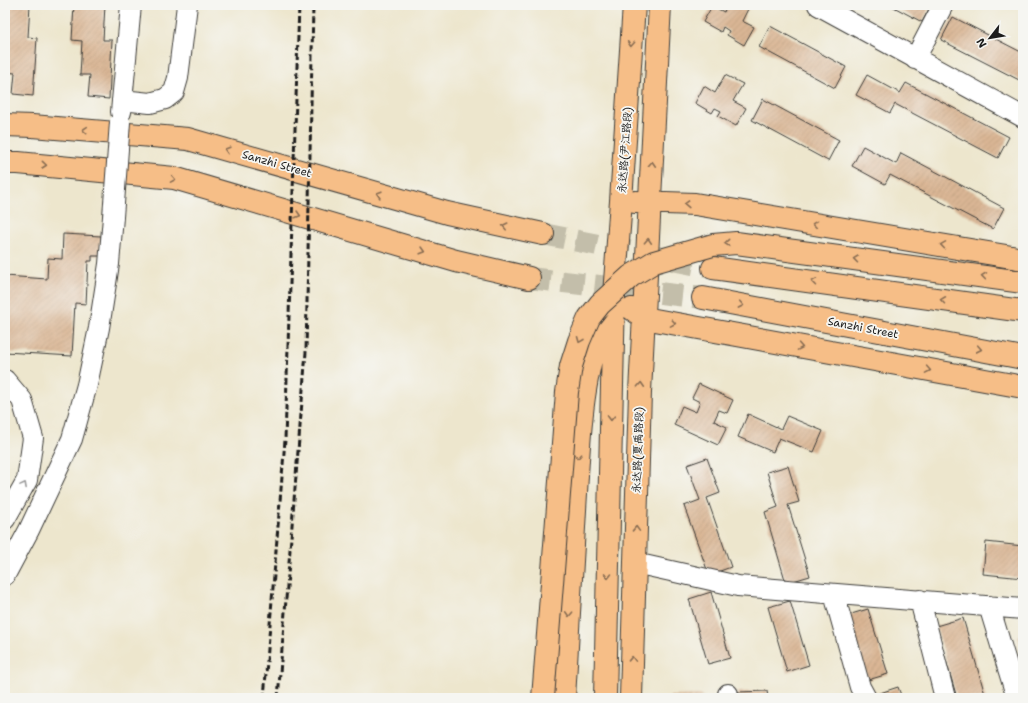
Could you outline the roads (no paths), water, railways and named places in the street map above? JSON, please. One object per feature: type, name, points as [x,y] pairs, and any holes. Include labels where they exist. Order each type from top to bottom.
[{"type":"main road","name":"永达路(尹江路段)","points":[[614,295],[622,202],[634,5]]},
{"type":"main road","points":[[650,203],[660,5]]},
{"type":"main road","name":"Sanzhi Street","points":[[5,125],[188,139],[447,213],[543,234]]},
{"type":"main road","points":[[5,163],[174,178],[456,262],[529,278]]},
{"type":"main road","points":[[622,202],[695,204],[1023,259]]},
{"type":"main road","name":"永达路(夏禹路段)","points":[[631,698],[640,399],[650,203]]},
{"type":"main road","points":[[543,698],[567,392],[571,366],[579,341],[589,318],[600,304],[631,276],[654,262],[713,245],[736,243],[1023,282]]},
{"type":"main road","points":[[713,268],[1023,311]]},
{"type":"main road","points":[[614,295],[644,318],[1023,387]]},
{"type":"main road","points":[[564,698],[580,418],[591,362],[601,325],[614,295]]},
{"type":"main road","points":[[604,698],[614,295]]},
{"type":"main road","name":"Sanzhi Street","points":[[703,298],[1023,358]]},
{"type":"street","points":[[5,575],[29,530],[72,439],[87,385],[99,328],[109,264],[131,5]]},
{"type":"street","points":[[122,100],[150,103],[165,99],[174,92],[178,78],[187,5]]},
{"type":"street","points":[[818,5],[1023,117]]},
{"type":"street","points":[[915,59],[943,5]]},
{"type":"street","points":[[5,380],[22,400],[33,438],[27,480],[5,519]]},
{"type":"street","points":[[635,563],[738,586],[1023,609]]},
{"type":"street","points":[[834,594],[860,687],[866,698]]},
{"type":"street","points":[[920,600],[945,698]]},
{"type":"street","points":[[989,606],[1017,698]]},
{"type":"tunnel","points":[[543,234],[713,268]]},
{"type":"tunnel","points":[[529,278],[703,298]]},
{"type":"railway","points":[[264,698],[285,440],[299,5]]},
{"type":"railway","points":[[278,698],[306,352],[313,5]]}]
